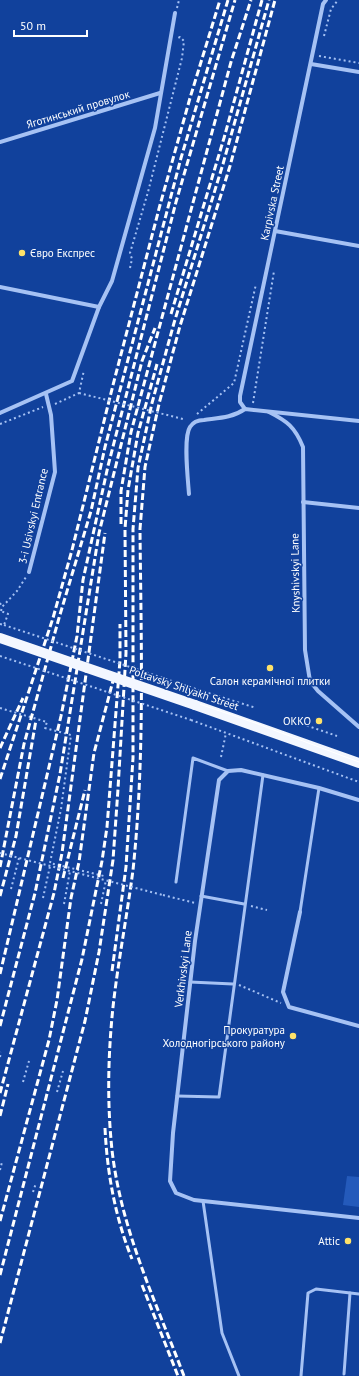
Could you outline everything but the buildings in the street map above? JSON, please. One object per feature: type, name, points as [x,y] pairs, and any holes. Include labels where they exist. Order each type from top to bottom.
[{"type":"main road","name":"Poltavsky Shlyakh Street","points":[[0,638],[195,705],[359,764]]},
{"type":"street","name":"Karpivska Street","points":[[245,409],[240,402],[240,396],[323,4],[326,0]]},
{"type":"street","points":[[0,413],[72,382],[83,355],[99,307],[112,281],[155,128],[175,13]]},
{"type":"street","points":[[311,64],[359,72]]},
{"type":"street","name":"Яготинський провулок","points":[[0,142],[160,93]]},
{"type":"street","points":[[276,231],[359,246]]},
{"type":"street","points":[[0,287],[99,307]]},
{"type":"street","name":"3-i Usivskyi Entrance","points":[[29,572],[55,472],[52,415],[46,394]]},
{"type":"street","points":[[188,494],[187,439],[190,427],[195,422],[230,417],[245,409],[252,411],[359,421]]},
{"type":"street","name":"Knyshivskyi Lane","points":[[269,412],[284,419],[297,433],[303,447],[305,650],[310,681],[318,691],[359,728]]},
{"type":"street","points":[[303,502],[359,508]]},
{"type":"street","points":[[228,771],[241,770],[319,788],[359,800]]},
{"type":"street","name":"Verkhivskyi Lane","points":[[228,771],[219,780],[201,896],[177,1096],[170,1181],[176,1193],[194,1200],[359,1218]]},
{"type":"street","points":[[300,912],[283,992],[289,1007],[359,1026]]},
{"type":"lane","points":[[176,882],[193,758],[228,771]]},
{"type":"lane","points":[[177,1096],[219,1097],[233,984],[263,775]]},
{"type":"lane","points":[[300,912],[319,788]]},
{"type":"lane","points":[[201,896],[244,904]]},
{"type":"lane","points":[[190,982],[233,984]]},
{"type":"lane","points":[[203,1201],[222,1333],[239,1376]]},
{"type":"lane","points":[[301,1376],[308,1293],[316,1289],[359,1294]]},
{"type":"lane","points":[[344,1374],[350,1293]]},
{"type":"path","points":[[322,42],[331,9],[338,0]]},
{"type":"path","points":[[130,268],[132,259],[130,253],[170,109],[184,41]]},
{"type":"path","points":[[318,65],[321,49]]},
{"type":"path","points":[[312,55],[359,63]]},
{"type":"path","points":[[252,411],[274,270]]},
{"type":"path","points":[[195,422],[195,416],[234,383],[256,283]]},
{"type":"path","points":[[79,393],[83,378]]},
{"type":"path","points":[[0,424],[79,393],[183,419]]},
{"type":"path","points":[[4,626],[8,614],[0,611],[17,591],[29,572]]},
{"type":"path","points":[[0,603],[2,607]]},
{"type":"path","points":[[0,624],[256,708]]},
{"type":"path","points":[[0,656],[191,720],[359,782]]},
{"type":"path","points":[[0,708],[47,722],[45,728],[71,735],[61,809],[50,863],[104,876]]},
{"type":"path","points":[[288,719],[337,736]]},
{"type":"path","points":[[221,757],[226,733]]},
{"type":"path","points":[[0,853],[200,904]]},
{"type":"path","points":[[11,889],[20,858]]},
{"type":"path","points":[[42,898],[50,866]]},
{"type":"path","points":[[64,904],[70,871]]},
{"type":"path","points":[[101,904],[106,880]]},
{"type":"path","points":[[244,904],[267,910]]},
{"type":"path","points":[[243,985],[277,1002]]},
{"type":"path","points":[[0,1057],[1,1052]]},
{"type":"path","points":[[23,1082],[29,1061]]},
{"type":"path","points":[[57,1092],[63,1071]]},
{"type":"path","points":[[0,1170],[2,1162]]},
{"type":"path","points":[[33,1192],[36,1183]]},
{"type":"shaded area","points":[[347,1176],[359,1177],[359,1207],[343,1205]]},
{"type":"tram line","points":[[0,636],[255,723],[359,762]]},
{"type":"railway","points":[[0,779],[53,618],[72,550],[160,205],[190,98],[220,0]]},
{"type":"railway","points":[[0,867],[24,744],[91,511],[105,447],[181,158],[228,0]]},
{"type":"railway","points":[[0,974],[61,716],[77,636],[83,580],[108,466],[176,202],[235,0]]},
{"type":"railway","points":[[121,524],[121,491],[131,432],[231,62],[251,0]]},
{"type":"railway","points":[[171,314],[224,138],[262,0]]},
{"type":"railway","points":[[112,971],[126,867],[133,758],[133,529],[138,468],[152,403],[174,323],[223,164],[269,0]]},
{"type":"railway","points":[[184,1376],[151,1293],[131,1237],[117,1180],[112,1150],[109,1115],[111,1025],[117,973],[133,870],[137,828],[141,742],[140,529],[145,467],[159,404],[180,326],[230,166],[275,0]]},
{"type":"railway","points":[[0,1026],[35,893],[60,774],[99,533],[142,361],[155,328]]},
{"type":"railway","points":[[0,1343],[85,1021],[99,952],[113,860],[118,789],[126,653],[125,529],[128,490],[138,433],[157,364]]},
{"type":"railway","points":[[0,1093],[54,893],[62,853],[105,533]]},
{"type":"railway","points":[[0,1275],[82,959],[102,861],[107,827],[120,660],[120,624]]},
{"type":"railway","points":[[0,1221],[49,1040],[57,1000],[71,898],[79,862],[94,753],[114,677]]},
{"type":"railway","points":[[0,748],[23,698]]},
{"type":"railway","points":[[0,896],[16,836],[36,720]]},
{"type":"railway","points":[[63,878],[85,790]]},
{"type":"railway","points":[[0,1116],[8,1084]]},
{"type":"railway","points":[[105,1128],[113,1194],[121,1227],[132,1259]]},
{"type":"railway","points":[[142,1285],[178,1376]]},
{"type":"place","name":"Євро Експрес","points":[[22,253]]},
{"type":"place","name":"Салон керамічної плитки","points":[[270,668]]},
{"type":"place","name":"OKKO","points":[[319,721]]},
{"type":"place","name":"Прокуратура Холодногірського району","points":[[293,1036]]},
{"type":"place","name":"Attic","points":[[348,1241]]}]
